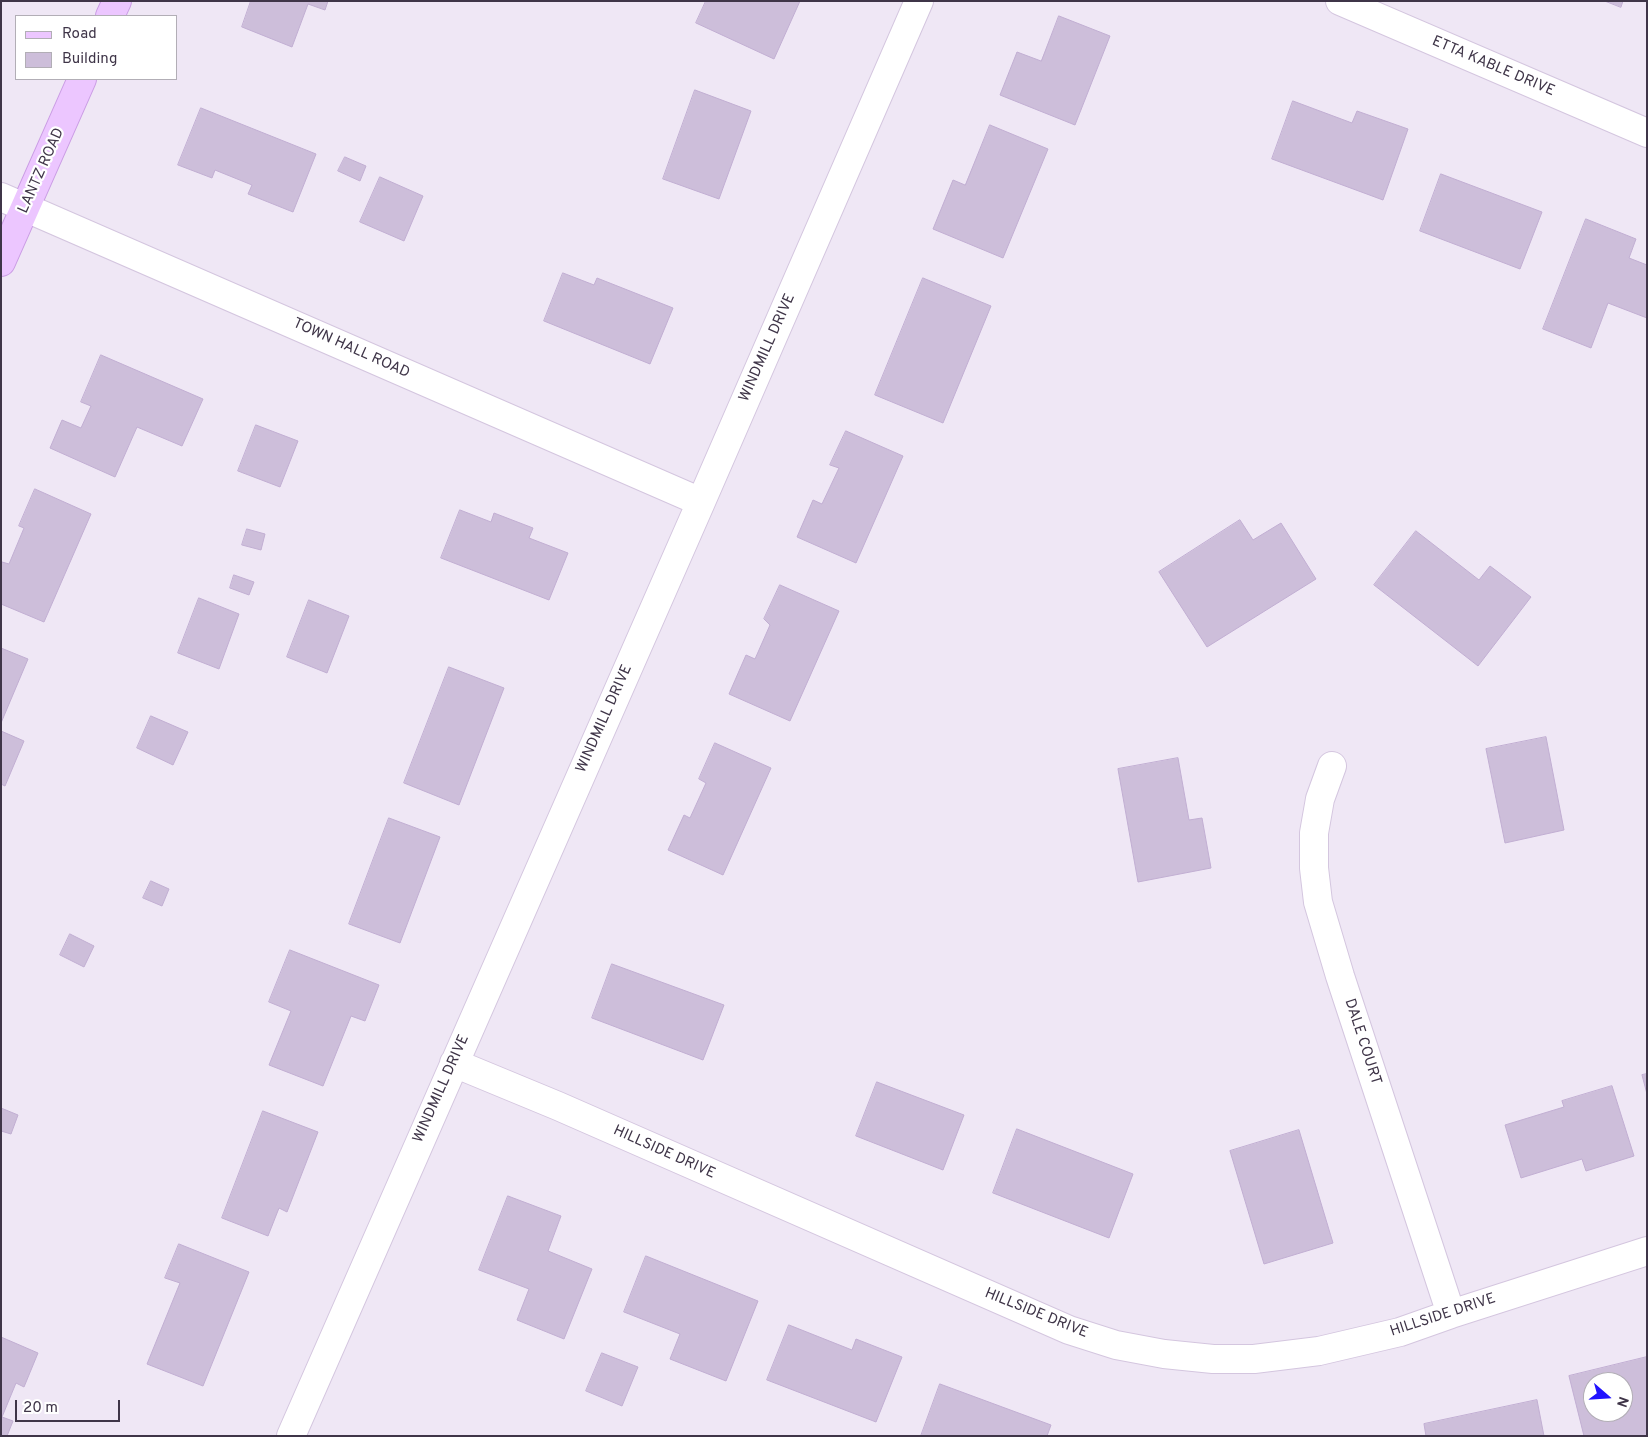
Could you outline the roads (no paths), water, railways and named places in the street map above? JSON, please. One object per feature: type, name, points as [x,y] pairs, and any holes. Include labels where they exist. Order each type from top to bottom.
[{"type":"street","points":[[110,15],[117,1]]},
{"type":"street","name":"WINDMILL DRIVE","points":[[291,1436],[919,1]]},
{"type":"street","name":"ETTA KABLE DRIVE","points":[[1340,1],[1647,133]]},
{"type":"street","name":"LANTZ ROAD","points":[[1,262],[13,202],[81,80]]},
{"type":"street","name":"TOWN HALL ROAD","points":[[13,202],[701,502]]},
{"type":"street","name":"DALE COURT","points":[[1332,766],[1320,799],[1314,833],[1314,868],[1318,902],[1340,976],[1451,1314]]},
{"type":"street","name":"HILLSIDE DRIVE","points":[[454,1063],[558,1106],[1069,1330],[1116,1344],[1164,1354],[1214,1359],[1254,1359],[1319,1351],[1400,1332],[1647,1251]]}]
